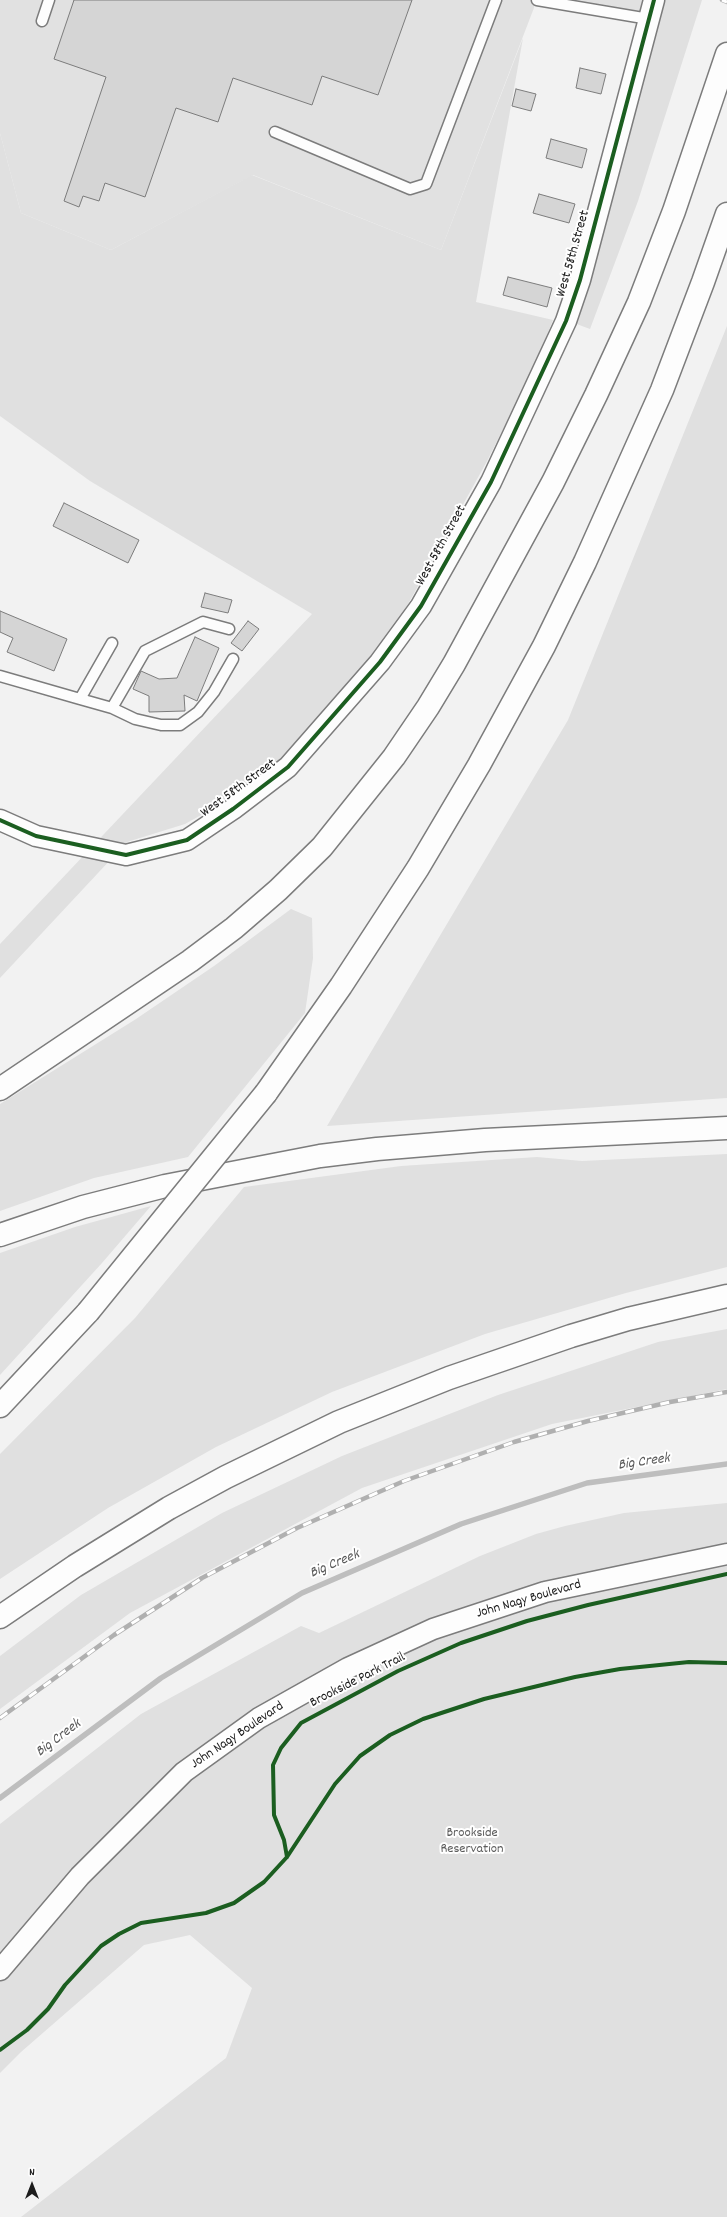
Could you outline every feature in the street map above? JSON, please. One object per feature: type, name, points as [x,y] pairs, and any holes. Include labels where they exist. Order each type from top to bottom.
[{"type":"highway","points":[[0,1089],[190,961],[234,928],[278,890],[322,847],[394,757],[428,707],[454,664],[553,482],[596,395],[639,302],[671,218],[726,58]]},
{"type":"highway","points":[[0,1406],[88,1312],[266,1093],[341,986],[418,868],[479,765],[544,646],[585,562],[662,390],[727,214]]},
{"type":"highway","points":[[0,1235],[83,1207],[165,1186],[320,1156],[377,1149],[485,1140],[727,1128]]},
{"type":"highway","points":[[0,1617],[75,1566],[169,1508],[226,1477],[339,1422],[449,1378],[564,1338],[628,1319],[727,1296]]},
{"type":"street","name":"West 58th Street","points":[[0,820],[36,836],[126,855],[188,840],[233,810],[288,767],[380,662],[421,606],[491,482],[566,321],[580,280],[654,0]]},
{"type":"street","name":"John Nagy Boulevard","points":[[0,1970],[80,1876],[184,1772],[259,1718],[348,1668],[433,1629],[545,1592],[727,1554]]},
{"type":"lane","points":[[42,21],[49,0]]},
{"type":"lane","points":[[275,132],[410,189],[426,184],[496,0]]},
{"type":"lane","points":[[537,0],[649,19]]},
{"type":"lane","points":[[112,708],[145,651],[203,622],[229,629]]},
{"type":"lane","points":[[80,699],[112,643]]},
{"type":"lane","points":[[0,676],[112,708],[135,719],[161,725],[180,725],[198,712],[214,692],[233,659]]},
{"type":"shaded area","points":[[0,0],[537,0],[441,250],[253,175],[111,250],[21,213],[0,133]]},
{"type":"shaded area","points":[[537,0],[654,0],[649,19]]},
{"type":"green space","points":[[660,0],[702,0],[638,201],[590,329],[574,323]]},
{"type":"green space","points":[[523,38],[476,302],[553,320],[531,374],[486,463],[397,624],[358,675],[295,746],[262,776],[221,804],[185,824],[127,842],[0,978],[0,944],[312,614],[90,481],[0,416],[0,133],[21,213],[111,250],[252,175],[441,250]]},
{"type":"green space","points":[[727,326],[727,1098],[327,1126],[568,720]]},
{"type":"green space","points":[[291,909],[312,918],[313,958],[305,1013],[188,1157],[94,1178],[0,1211],[0,1104],[136,1019],[214,966]]},
{"type":"green space","points":[[727,1154],[727,1267],[626,1293],[485,1334],[332,1392],[216,1447],[108,1508],[0,1579],[0,1454],[135,1318],[244,1187],[401,1166],[537,1157],[582,1161]]},
{"type":"green space","points":[[151,1206],[102,1263],[0,1375],[0,1253],[75,1227]]},
{"type":"green space","points":[[727,1329],[727,1389],[552,1424],[362,1488],[130,1613],[0,1709],[0,1656],[81,1595],[222,1513],[342,1456],[498,1395],[658,1342]]},
{"type":"green space","name":"Brookside Reservation","points":[[727,1503],[727,2217],[21,2217],[226,2058],[252,1988],[190,1935],[144,1945],[21,2052],[0,2073],[0,1824],[141,1714],[301,1626],[319,1633],[480,1556],[536,1534],[624,1513]]},
{"type":"building","points":[[74,0],[412,0],[378,95],[322,76],[312,105],[233,78],[218,122],[176,108],[145,197],[105,183],[99,201],[83,196],[79,207],[64,201],[106,77],[54,59]]},
{"type":"building","points":[[580,68],[606,74],[601,94],[576,88]]},
{"type":"building","points":[[516,89],[536,94],[531,111],[512,106]]},
{"type":"building","points":[[551,139],[587,149],[582,168],[546,158]]},
{"type":"building","points":[[539,194],[575,204],[569,223],[533,213]]},
{"type":"building","points":[[508,277],[552,288],[547,307],[503,295]]},
{"type":"building","points":[[64,503],[139,540],[128,563],[53,526]]},
{"type":"building","points":[[205,593],[232,600],[228,613],[201,607]]},
{"type":"building","points":[[0,611],[67,639],[54,671],[7,652],[13,638],[0,632]]},
{"type":"building","points":[[248,621],[259,629],[242,651],[231,643]]},
{"type":"building","points":[[195,637],[219,648],[197,701],[184,695],[185,711],[149,712],[149,696],[133,689],[141,671],[159,679],[177,678]]},
{"type":"waterway","name":"Big Creek","points":[[0,1798],[161,1678],[302,1593],[461,1524],[587,1483],[727,1464]]},
{"type":"railway","points":[[722,0],[727,2]]},
{"type":"railway","points":[[0,1718],[114,1635],[202,1578],[297,1528],[404,1481],[514,1442],[588,1421],[670,1402],[727,1392]]},
{"type":"cycle path","points":[[0,820],[36,836],[126,855],[187,840],[233,809],[288,767],[380,662],[421,606],[491,482],[566,321],[580,280],[654,0]]},
{"type":"cycle path","name":"Brookside Park Trail","points":[[287,1857],[284,1840],[274,1815],[273,1765],[281,1748],[301,1723],[398,1671],[461,1643],[527,1621],[588,1605],[727,1574]]},
{"type":"cycle path","points":[[0,2050],[27,2030],[48,2009],[65,1985],[101,1946],[119,1934],[141,1923],[206,1913],[234,1903],[264,1882],[287,1857],[335,1784],[360,1756],[390,1735],[423,1719],[484,1699],[575,1677],[620,1669],[689,1662],[727,1663]]}]
